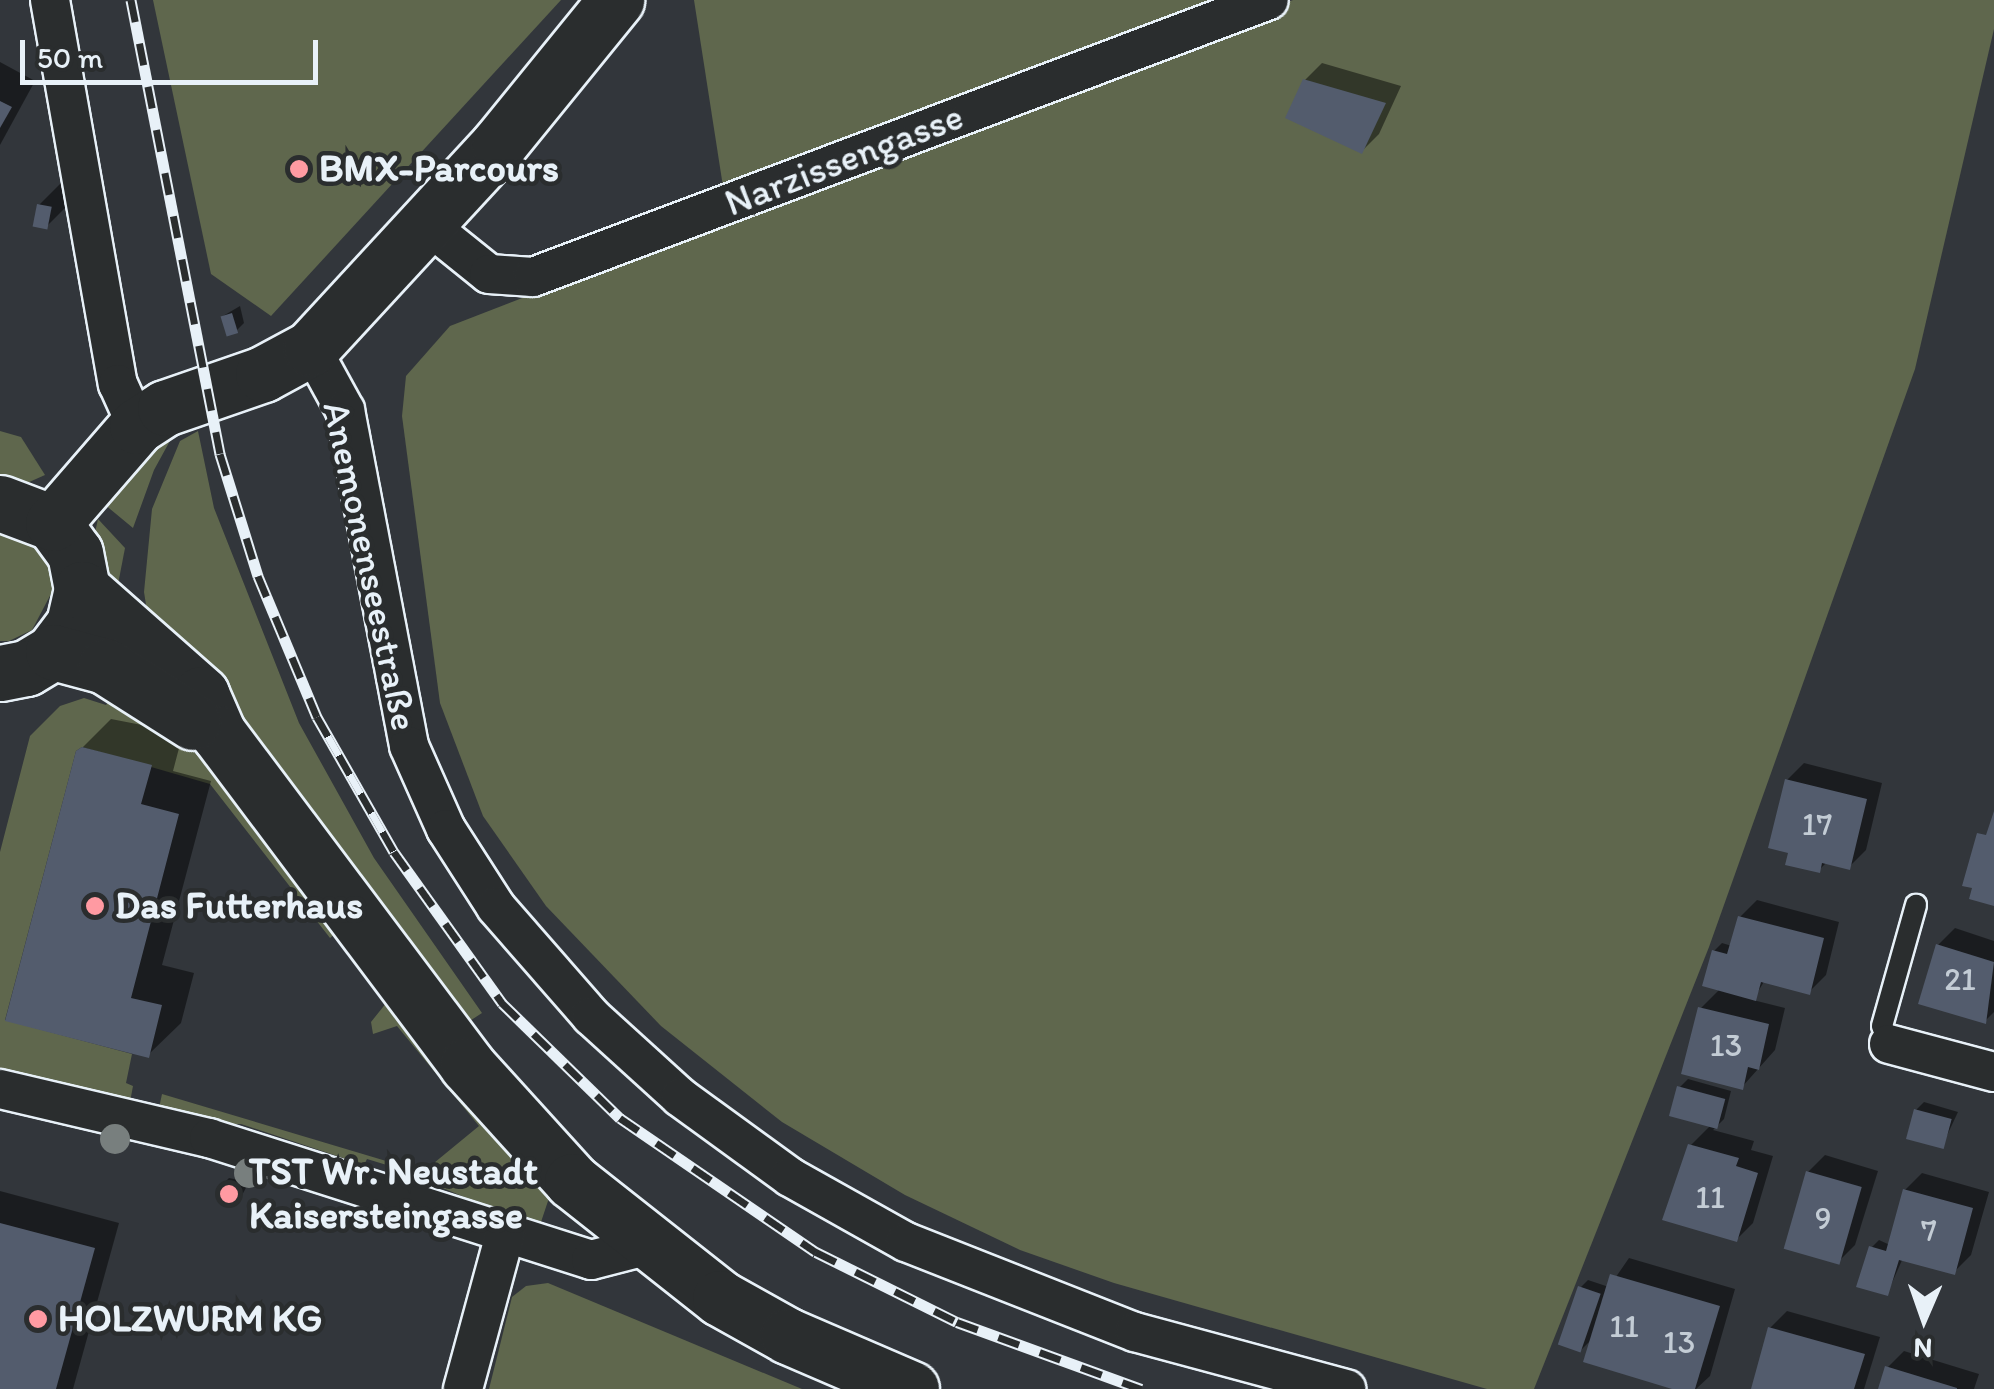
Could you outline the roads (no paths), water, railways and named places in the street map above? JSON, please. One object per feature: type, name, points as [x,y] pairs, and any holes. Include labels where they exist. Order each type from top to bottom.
[{"type":"main road","points":[[52,523],[137,426],[165,408],[263,374],[311,348],[428,225],[616,0]]},
{"type":"main road","points":[[0,502],[52,523],[75,553],[82,589],[74,624],[16,673]]},
{"type":"main road","points":[[82,589],[201,694],[218,733],[467,1065],[572,1181],[646,1246],[720,1298],[880,1383]]},
{"type":"main road","points":[[16,673],[105,666],[218,733]]},
{"type":"street","points":[[50,0],[118,384],[137,426]]},
{"type":"street","name":"Narzissengasse","points":[[428,225],[489,274],[533,277],[1269,0]]},
{"type":"street","name":"Anemonenseestraße","points":[[311,348],[345,410],[409,746],[446,829],[496,907],[591,1016],[680,1097],[790,1177],[906,1242],[1135,1332],[1346,1389]]},
{"type":"street","points":[[1889,1044],[1994,1072]]},
{"type":"street","points":[[0,1089],[146,1122],[590,1260],[646,1246]]},
{"type":"street","points":[[463,1389],[505,1234]]},
{"type":"lane","points":[[1889,1044],[1882,1026],[1916,906]]},
{"type":"railway","points":[[131,0],[220,454],[258,576],[317,717],[394,852],[502,1003],[620,1118],[816,1252],[957,1322],[1141,1389]]},
{"type":"place","name":"BMX-Parcours","points":[[299,169]]},
{"type":"place","name":"Das Futterhaus","points":[[95,906]]},
{"type":"place","name":"TST Wr. Neustadt Kaisersteingasse","points":[[229,1194]]},
{"type":"place","name":"HOLZWURM KG","points":[[38,1319]]}]
